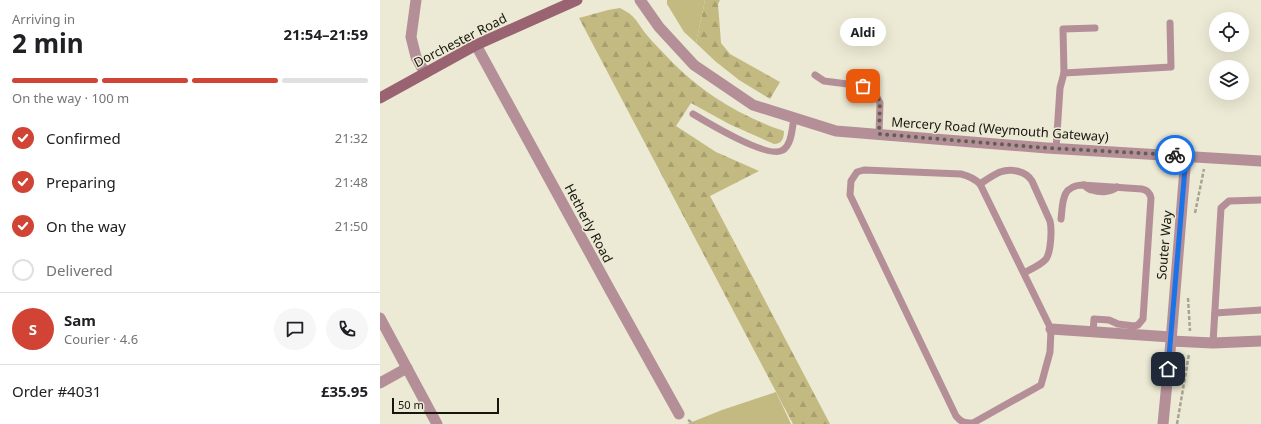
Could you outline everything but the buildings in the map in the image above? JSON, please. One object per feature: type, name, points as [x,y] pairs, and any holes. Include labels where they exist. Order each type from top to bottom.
[{"type":"main road","name":"Dorchester Road","points":[[380,98],[476,45],[577,0]]},
{"type":"street","points":[[416,0],[412,37],[416,57],[425,73]]},
{"type":"street","name":"Mercery Road (Weymouth Gateway)","points":[[640,0],[658,27],[694,65],[754,105],[836,131],[1056,149],[1261,161]]},
{"type":"street","name":"Hetherly Road","points":[[476,45],[679,414]]},
{"type":"street","name":"Souter Way","points":[[1163,424],[1186,156]]},
{"type":"street","points":[[380,318],[437,424]]},
{"type":"street","points":[[1051,329],[1191,342],[1213,343],[1261,341]]},
{"type":"street","points":[[380,383],[407,368]]},
{"type":"lane","points":[[1064,73],[1172,67],[1170,23]]},
{"type":"lane","points":[[1056,149],[1060,88],[1064,73],[1064,29],[1095,28]]},
{"type":"lane","points":[[815,74],[824,81],[863,86],[874,91],[880,102],[879,134]]},
{"type":"lane","points":[[693,114],[729,135],[754,146],[774,152],[778,152],[787,147],[790,140],[794,118]]},
{"type":"lane","points":[[864,170],[961,174],[975,179],[980,184],[1051,329],[1050,352],[1042,385],[972,424],[960,421],[956,416],[850,195],[850,187],[857,172],[864,170]]},
{"type":"lane","points":[[980,184],[998,173],[1006,171],[1020,171],[1026,174],[1032,181],[1051,225],[1049,251],[1045,261],[1024,273]]},
{"type":"lane","points":[[1061,219],[1063,198],[1065,193],[1073,186],[1082,184],[1145,189],[1149,192],[1151,198],[1143,319],[1134,326],[1118,324],[1109,320],[1094,319],[1093,332]]},
{"type":"lane","points":[[1213,343],[1221,208],[1229,201],[1261,200]]},
{"type":"lane","points":[[1215,313],[1261,310]]},
{"type":"path","points":[[1194,219],[1207,157]]},
{"type":"path","points":[[1177,424],[1191,342],[1188,295]]},
{"type":"green space","points":[[667,0],[705,0],[696,43],[684,32],[667,4]]},
{"type":"green space","points":[[705,0],[720,0],[718,4],[721,43],[730,54],[780,82],[770,99],[739,80],[715,61],[696,43]]},
{"type":"green space","points":[[620,8],[633,16],[646,34],[671,61],[709,94],[753,119],[784,131],[782,140],[779,143],[774,144],[729,124],[691,103],[676,126],[716,152],[759,171],[710,196],[830,424],[793,424],[579,18]]},
{"type":"green space","points":[[776,392],[791,424],[687,424],[722,410]]},
{"type":"way so far","points":[[863,86],[874,91],[880,102],[879,134],[922,139],[1047,148],[1175,155]]},
{"type":"place","name":"Aldi","points":[[863,86]]},
{"type":"route","points":[[1168,369],[1186,156],[1175,155]]}]
